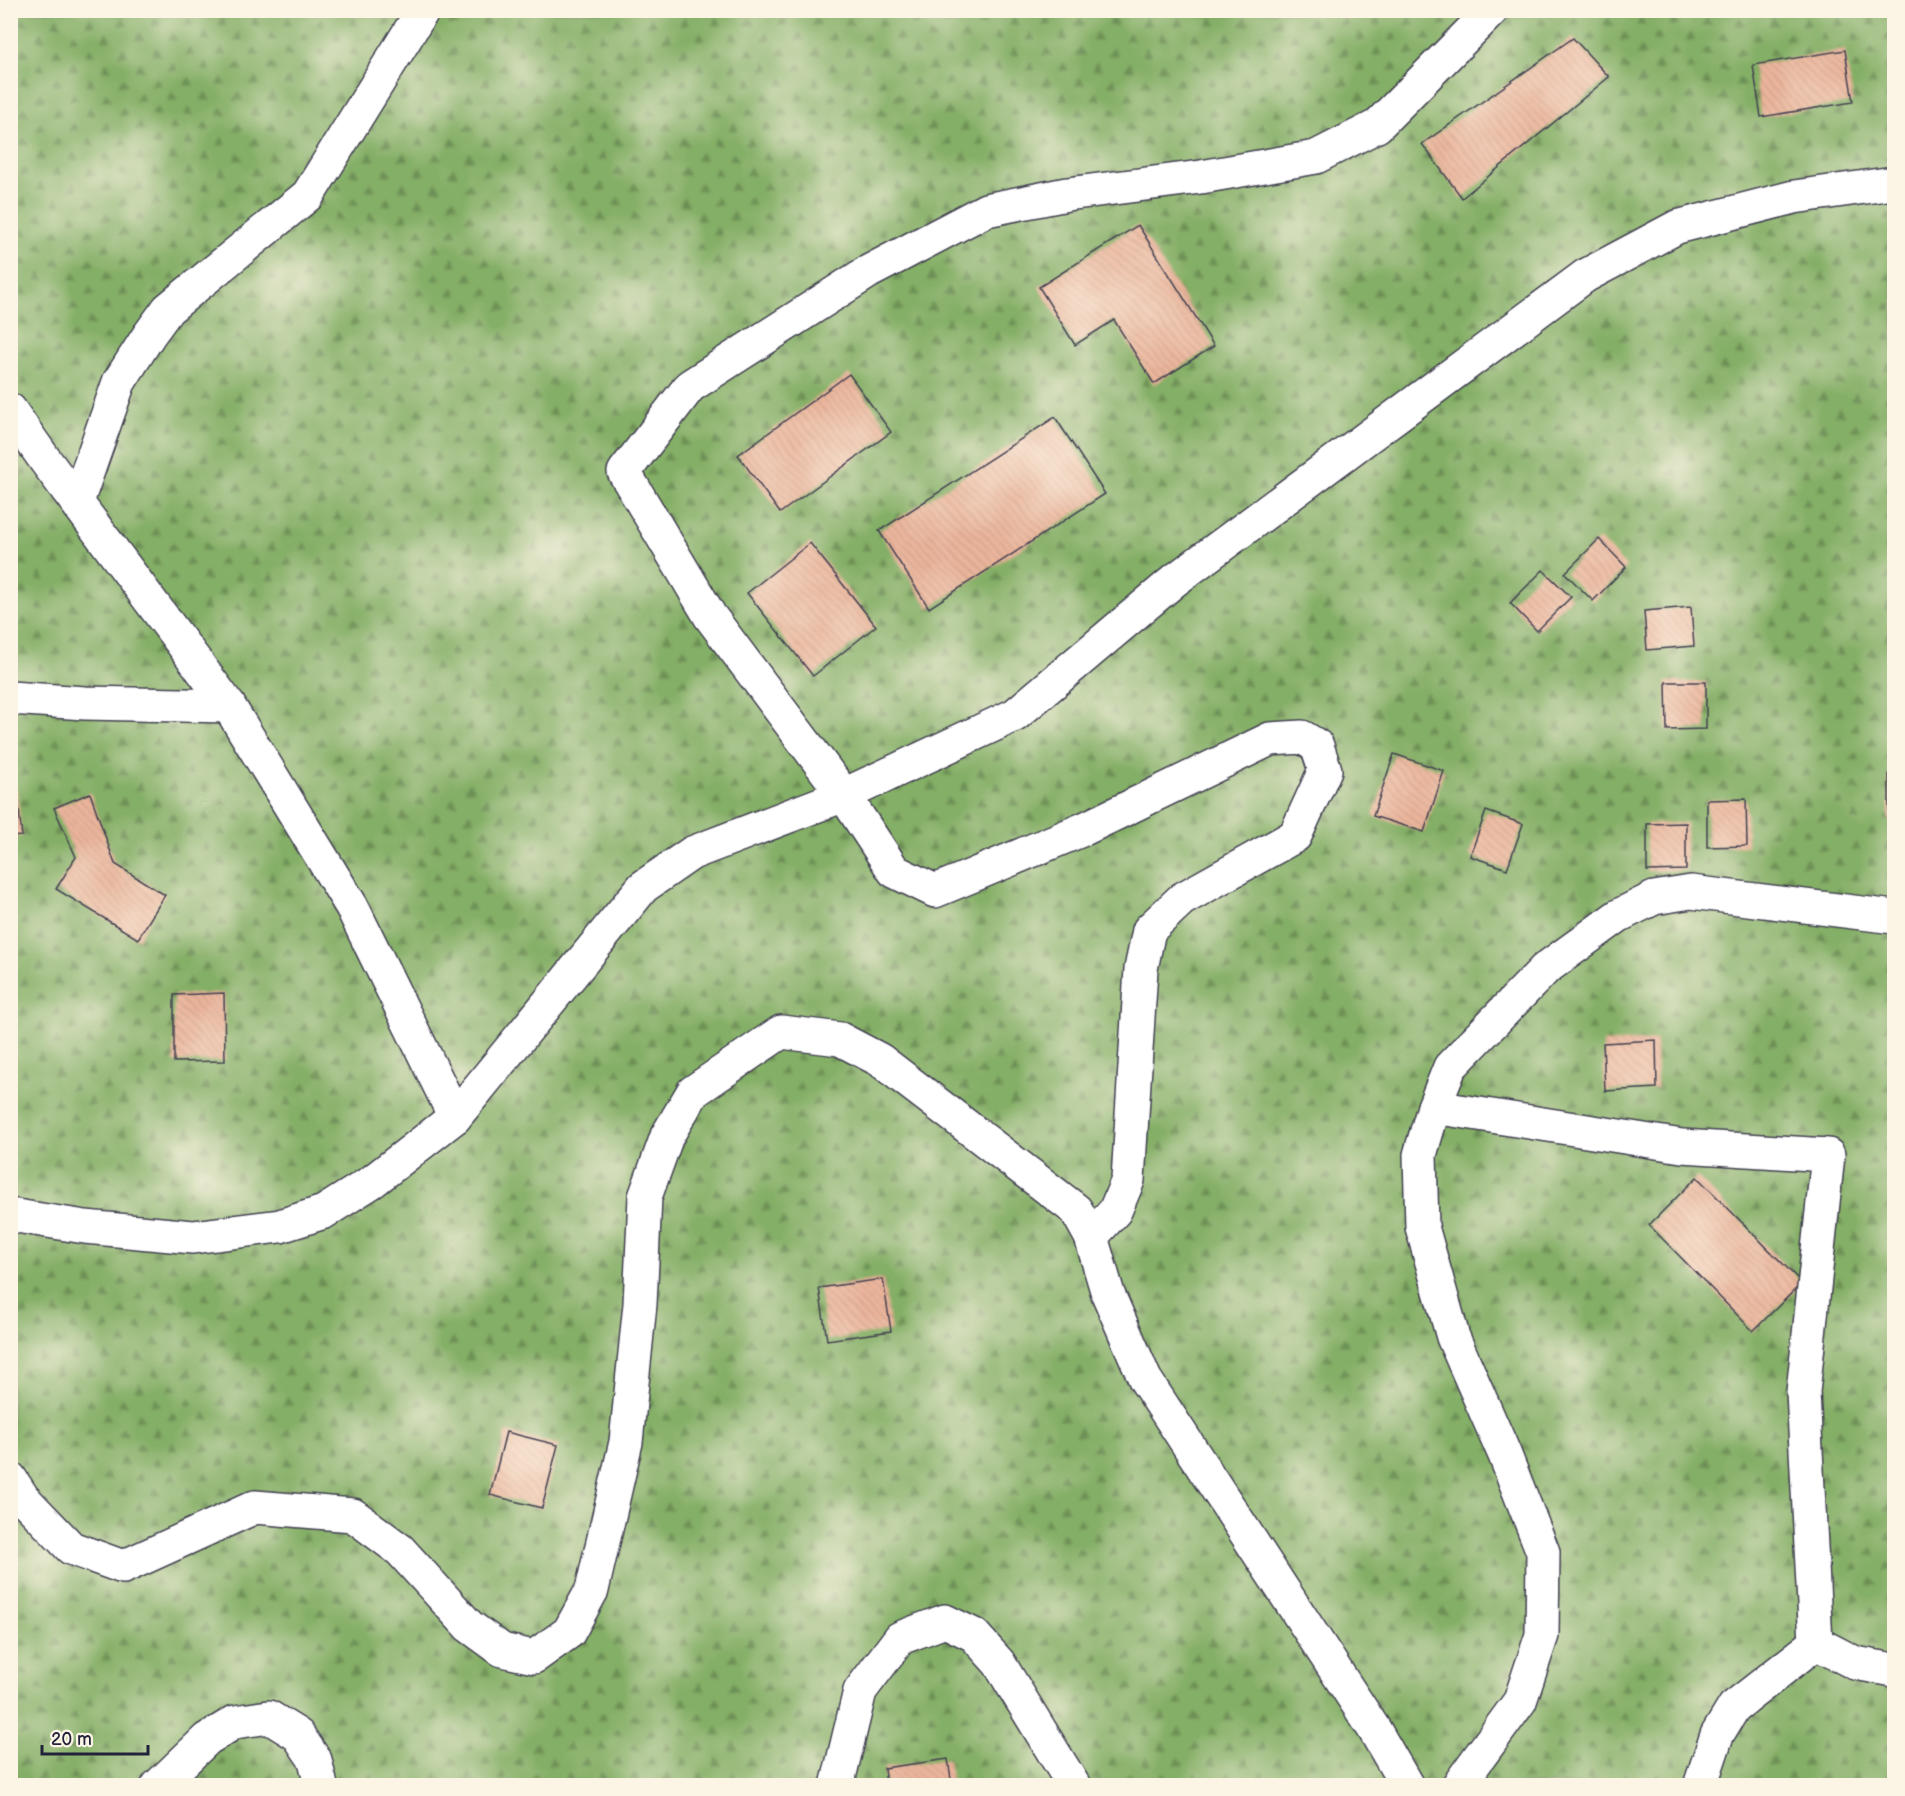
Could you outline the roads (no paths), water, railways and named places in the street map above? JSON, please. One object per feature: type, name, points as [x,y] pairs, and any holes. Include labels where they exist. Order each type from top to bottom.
[{"type":"street","points":[[77,502],[119,382],[168,309],[308,195],[423,10]]},
{"type":"street","points":[[1091,1237],[1114,1211],[1128,1180],[1141,969],[1149,930],[1182,900],[1295,836],[1326,770],[1317,746],[1302,736],[1270,739],[1084,829],[935,891],[894,871],[844,795],[710,616],[624,472],[690,386],[868,272],[986,210],[1067,194],[1202,177],[1316,157],[1377,126],[1492,10]]},
{"type":"street","points":[[10,1215],[85,1227],[193,1237],[280,1226],[324,1212],[373,1181],[455,1117],[643,887],[692,853],[844,795],[1015,715],[1175,580],[1585,276],[1677,227],[1794,197],[1894,183]]},
{"type":"street","points":[[10,410],[229,706],[352,907],[455,1117]]},
{"type":"street","points":[[10,699],[229,706]]},
{"type":"street","points":[[1458,1785],[1520,1701],[1542,1635],[1544,1552],[1453,1337],[1422,1227],[1420,1155],[1434,1107],[1450,1067],[1545,969],[1618,916],[1654,897],[1691,892],[1894,917]]},
{"type":"street","points":[[10,1478],[23,1498],[71,1548],[123,1567],[255,1507],[353,1515],[400,1550],[469,1626],[502,1650],[534,1657],[570,1632],[592,1590],[626,1442],[640,1304],[645,1197],[667,1136],[693,1092],[782,1032],[840,1039],[880,1060],[1076,1210],[1091,1237],[1108,1294],[1145,1379],[1374,1729],[1407,1785]]},
{"type":"street","points":[[1434,1107],[1682,1146],[1828,1155],[1803,1392],[1816,1643]]},
{"type":"street","points":[[837,1785],[860,1691],[900,1638],[945,1620],[974,1635],[999,1663],[1074,1785]]},
{"type":"street","points":[[1816,1643],[1855,1663],[1894,1670]]},
{"type":"street","points":[[1700,1785],[1717,1735],[1734,1707],[1816,1643]]},
{"type":"street","points":[[158,1785],[207,1739],[235,1722],[269,1717],[298,1736],[315,1760],[321,1785]]}]
